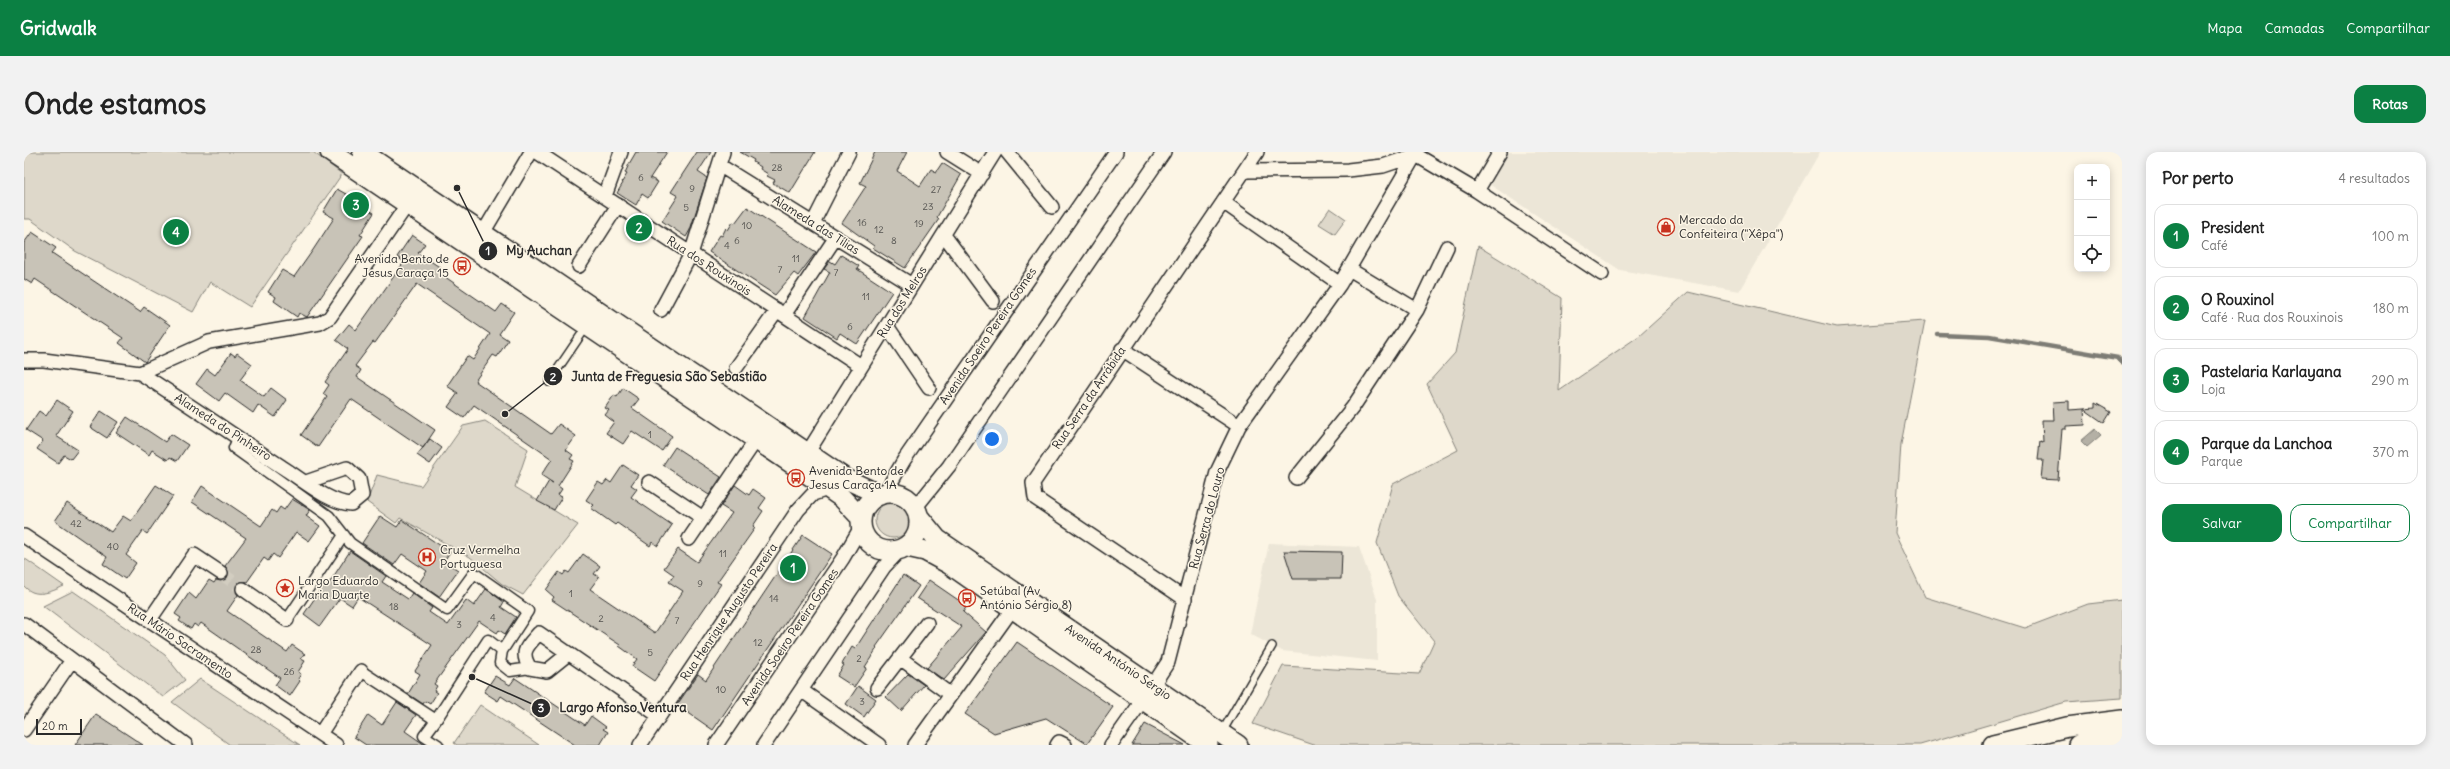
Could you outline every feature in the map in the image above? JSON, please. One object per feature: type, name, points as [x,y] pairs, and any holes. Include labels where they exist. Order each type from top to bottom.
[{"type":"main road","points":[[330,152],[842,498],[861,522],[870,544],[889,552],[903,549],[915,539],[919,529],[918,512],[902,495],[883,494],[854,484],[362,152]]},
{"type":"main road","name":"Avenida Soeiro Pereira Gomes","points":[[861,522],[864,508],[871,500],[883,494]]},
{"type":"main road","name":"Avenida António Sérgio","points":[[918,512],[936,539],[1222,732],[1238,745]]},
{"type":"main road","name":"Avenida António Sérgio","points":[[903,549],[926,551],[949,564],[1208,745]]},
{"type":"main road","points":[[1994,745],[2067,727],[2122,720]]},
{"type":"main road","points":[[2078,745],[2122,738]]},
{"type":"street","points":[[483,233],[532,152]]},
{"type":"street","name":"Rua dos Rouxinois","points":[[537,152],[861,366]]},
{"type":"street","points":[[605,196],[621,152]]},
{"type":"street","points":[[661,310],[692,254],[723,152]]},
{"type":"street","points":[[813,223],[849,152]]},
{"type":"street","points":[[947,152],[982,174]]},
{"type":"street","name":"Rua dos Melros","points":[[808,452],[995,152]]},
{"type":"street","points":[[1007,152],[1052,207]]},
{"type":"street","name":"Avenida Soeiro Pereira Gomes","points":[[883,494],[904,460],[1116,152]]},
{"type":"street","points":[[918,512],[1164,152]]},
{"type":"street","name":"Rua Serra da Arrábida","points":[[1185,599],[1035,498],[1033,483],[1122,349],[1257,152]]},
{"type":"street","points":[[1477,191],[1500,152]]},
{"type":"street","points":[[1245,171],[1348,170],[1383,166],[1416,153],[1477,191],[1602,274]]},
{"type":"street","name":"Rua Serra do Louro","points":[[1153,685],[1168,662],[1217,472],[1239,426],[1340,284],[1416,153]]},
{"type":"street","name":"Alameda das Tílias","points":[[719,165],[912,285]]},
{"type":"street","points":[[1223,202],[1340,284]]},
{"type":"street","points":[[24,360],[44,360],[140,373],[209,342],[320,323],[330,317],[407,205]]},
{"type":"street","points":[[579,266],[618,205]]},
{"type":"street","points":[[944,235],[993,302]]},
{"type":"street","points":[[736,368],[780,313],[836,237]]},
{"type":"street","points":[[1296,478],[1353,407],[1417,310],[1447,247]]},
{"type":"street","points":[[1349,269],[1417,310]]},
{"type":"street","points":[[887,326],[929,388]]},
{"type":"street","points":[[1122,349],[1239,426]]},
{"type":"street","name":"Alameda do Pinheiro","points":[[140,373],[306,482]]},
{"type":"street","points":[[238,438],[234,448],[329,516],[350,543],[447,610],[474,572],[528,611],[502,651],[500,663],[510,671],[530,668],[547,671],[568,654]]},
{"type":"street","points":[[689,539],[756,440]]},
{"type":"street","points":[[649,482],[703,518]]},
{"type":"street","name":"Rua Henrique Augusto Pereira","points":[[640,745],[798,510],[813,494],[828,489]]},
{"type":"street","name":"Avenida Soeiro Pereira Gomes","points":[[716,745],[846,554],[861,522]]},
{"type":"street","points":[[243,589],[287,620],[344,535]]},
{"type":"street","name":"Rua Mário Sacramento","points":[[24,536],[336,745]]},
{"type":"street","points":[[764,745],[884,567],[903,549]]},
{"type":"street","points":[[149,621],[194,555],[221,573]]},
{"type":"street","points":[[915,745],[1013,608]]},
{"type":"street","points":[[877,688],[927,623]]},
{"type":"street","points":[[24,624],[186,745]]},
{"type":"street","points":[[530,668],[524,659],[525,650],[539,633],[659,716]]},
{"type":"street","points":[[438,745],[424,736],[488,640],[502,651]]},
{"type":"street","points":[[900,658],[951,695]]},
{"type":"street","points":[[24,730],[72,660]]},
{"type":"street","points":[[320,734],[361,671],[436,720]]},
{"type":"street","points":[[801,690],[879,745]]},
{"type":"street","points":[[1111,745],[1142,700]]},
{"type":"street","points":[[1057,745],[1059,742],[1065,745]]},
{"type":"lane","points":[[549,382],[587,326]]},
{"type":"lane","points":[[1222,732],[1272,646]]},
{"type":"shaded area","points":[[24,152],[313,152],[342,174],[250,307],[210,282],[193,312],[75,251],[30,219],[24,219]]},
{"type":"shaded area","name":"Mercado da Confeiteira (\"Xêpa\")","points":[[1508,152],[1820,152],[1739,291],[1620,270],[1489,184]]},
{"type":"shaded area","points":[[1330,208],[1346,219],[1335,234],[1319,224]]},
{"type":"shaded area","points":[[1478,246],[1562,298],[1559,391],[1639,336],[1688,292],[1837,327],[1925,321],[1901,444],[1895,533],[1925,597],[2025,628],[2088,604],[2122,600],[2122,698],[2066,702],[1920,745],[1314,745],[1253,724],[1283,666],[1419,674],[1434,641],[1398,596],[1377,543],[1393,484],[1458,450],[1427,384],[1455,353]]},
{"type":"shaded area","points":[[485,421],[528,449],[515,487],[578,525],[523,595],[502,584],[470,557],[400,518],[396,523],[367,502],[377,475],[421,486],[463,426]]},
{"type":"shaded area","points":[[2095,429],[2101,435],[2087,447],[2081,441]]},
{"type":"shaded area","points":[[897,502],[906,507],[910,513],[910,527],[906,533],[897,538],[889,538],[880,533],[876,527],[875,516],[880,507],[886,503]]},
{"type":"shaded area","points":[[1269,543],[1359,547],[1377,599],[1377,661],[1282,651],[1250,634]]},
{"type":"shaded area","points":[[24,558],[64,586],[43,593],[28,590],[24,586]]},
{"type":"shaded area","points":[[73,591],[165,655],[185,680],[163,697],[43,606]]},
{"type":"shaded area","points":[[200,679],[300,745],[230,745],[172,702]]},
{"type":"shaded area","points":[[480,705],[539,745],[457,745],[454,743]]},
{"type":"building","points":[[636,152],[667,152],[650,178],[658,182],[648,198],[642,194],[636,205],[617,193],[627,174],[625,173],[629,164]]},
{"type":"building","points":[[697,152],[711,152],[698,172],[707,178],[690,230],[686,237],[662,221],[678,196],[671,192]]},
{"type":"building","points":[[740,152],[815,152],[790,193],[773,183],[775,180],[767,176],[768,174],[760,169],[761,167],[753,162],[754,160]]},
{"type":"building","points":[[875,152],[907,152],[897,171],[920,186],[931,169],[936,172],[942,163],[961,175],[937,217],[939,219],[905,268],[873,248],[874,246],[842,223],[866,186],[860,183]]},
{"type":"building","points":[[337,189],[369,207],[367,209],[374,213],[360,235],[363,236],[307,317],[299,313],[297,317],[274,301],[276,297],[268,292],[282,270],[294,277],[313,250],[334,218],[323,212]]},
{"type":"building","points":[[747,207],[816,252],[798,276],[794,273],[775,295],[709,252],[720,235],[722,236],[726,228],[728,230],[733,222],[735,223]]},
{"type":"building","points":[[32,232],[56,248],[52,253],[140,312],[144,307],[170,325],[145,362],[119,343],[123,338],[35,279],[32,284],[24,279],[24,243]]},
{"type":"building","points":[[412,235],[425,244],[418,253],[441,268],[438,272],[496,312],[502,304],[514,312],[499,334],[508,340],[497,357],[493,355],[475,381],[551,434],[559,424],[576,436],[566,450],[573,455],[570,459],[574,461],[558,486],[562,489],[558,495],[562,497],[554,510],[537,501],[549,481],[553,483],[541,475],[552,459],[474,405],[464,418],[448,407],[458,393],[447,386],[467,356],[473,360],[490,334],[417,284],[375,343],[373,342],[355,366],[361,370],[357,377],[435,430],[423,448],[351,399],[318,447],[301,435],[327,397],[323,394],[329,385],[325,382],[348,349],[336,340],[349,324],[356,330],[404,262],[397,257]]},
{"type":"building","points":[[841,255],[859,266],[857,269],[892,292],[857,344],[840,333],[837,338],[805,317],[830,272],[824,269],[830,261],[835,264]]},
{"type":"building","points":[[231,353],[235,356],[237,353],[252,364],[240,380],[264,397],[271,388],[287,400],[275,417],[258,405],[253,413],[225,393],[219,401],[196,384],[207,369],[215,375]]},
{"type":"building","points":[[623,388],[639,399],[632,408],[672,436],[662,451],[632,431],[623,444],[606,433],[614,422],[605,415],[609,410],[605,408],[614,395],[617,397]]},
{"type":"building","points":[[57,400],[73,411],[56,436],[78,450],[71,459],[64,455],[58,463],[37,449],[43,441],[26,430],[39,411],[46,416]]},
{"type":"building","points":[[2069,401],[2069,410],[2084,409],[2085,425],[2066,426],[2066,429],[2062,429],[2058,480],[2041,479],[2043,460],[2038,460],[2040,441],[2043,442],[2042,420],[2054,420],[2053,402]]},
{"type":"building","points":[[2095,403],[2111,412],[2104,423],[2084,409],[2095,408]]},
{"type":"building","points":[[101,411],[118,422],[107,438],[90,427]]},
{"type":"building","points":[[127,417],[165,442],[171,434],[188,445],[177,461],[170,457],[168,460],[152,450],[149,455],[116,433]]},
{"type":"building","points":[[430,439],[442,448],[430,464],[417,455]]},
{"type":"building","points":[[675,447],[721,477],[709,495],[663,465]]},
{"type":"building","points":[[623,465],[638,475],[631,485],[637,489],[631,497],[672,525],[658,546],[652,542],[650,546],[617,523],[615,525],[591,508],[594,505],[586,500],[598,482],[603,485],[607,480],[611,483]]},
{"type":"building","points":[[156,485],[173,496],[147,534],[143,531],[126,555],[136,563],[125,579],[103,564],[107,557],[55,521],[67,503],[111,532],[123,516],[131,521]]},
{"type":"building","points":[[735,485],[749,495],[753,489],[766,498],[759,508],[763,511],[753,526],[755,528],[717,582],[721,584],[654,681],[632,666],[637,659],[619,646],[620,645],[552,600],[554,597],[546,590],[559,572],[563,575],[566,571],[569,573],[583,554],[600,566],[594,574],[599,577],[590,589],[655,633],[683,591],[669,582],[674,575],[664,568],[678,549],[697,562],[732,513],[721,506]]},
{"type":"building","points":[[202,486],[261,526],[272,510],[276,513],[280,507],[284,510],[292,499],[310,510],[306,516],[320,526],[309,541],[296,532],[278,558],[273,554],[268,561],[264,558],[247,582],[240,582],[236,585],[236,592],[238,595],[227,611],[287,652],[292,645],[305,654],[301,659],[305,661],[298,672],[301,674],[298,679],[300,681],[290,696],[275,685],[280,678],[201,623],[198,627],[194,624],[191,629],[179,621],[181,618],[175,614],[189,593],[196,599],[209,580],[214,583],[216,580],[221,581],[227,578],[229,573],[225,566],[246,538],[192,502]]},
{"type":"building","name":"Cruz Vermelha Portuguesa","points":[[380,516],[397,527],[402,520],[450,552],[444,561],[458,570],[439,597],[419,583],[427,571],[402,554],[394,565],[362,543]]},
{"type":"building","points":[[803,535],[832,554],[713,730],[677,705],[698,674],[706,680]]},
{"type":"building","points":[[350,551],[386,576],[382,582],[408,599],[412,593],[432,608],[429,612],[448,625],[466,600],[474,606],[486,589],[504,602],[501,607],[516,617],[505,634],[499,630],[497,633],[479,621],[434,684],[437,686],[434,691],[437,693],[430,704],[425,701],[423,704],[408,694],[420,674],[415,671],[432,645],[358,597],[352,606],[340,598],[320,626],[304,614],[323,586],[326,588]]},
{"type":"building","points":[[1284,551],[1342,552],[1341,579],[1293,579]]},
{"type":"building","points":[[903,575],[919,586],[876,647],[877,648],[865,667],[867,668],[854,687],[837,676],[844,665],[842,664],[852,647],[855,649]]},
{"type":"building","points":[[929,580],[967,606],[963,612],[986,632],[944,680],[927,668],[962,627],[917,598]]},
{"type":"building","points":[[1017,642],[1113,707],[1087,744],[1046,718],[994,733],[965,714]]},
{"type":"building","points":[[908,674],[924,685],[901,711],[886,697]]},
{"type":"building","points":[[495,676],[510,685],[515,678],[585,725],[591,716],[606,727],[603,729],[608,732],[600,745],[575,745],[501,696],[498,701],[484,692]]},
{"type":"building","points":[[858,686],[876,699],[864,717],[846,704]]},
{"type":"building","points":[[397,702],[416,715],[405,731],[425,745],[366,745],[354,737],[368,715],[382,725]]},
{"type":"building","points":[[96,714],[143,745],[75,745]]},
{"type":"building","points":[[1145,724],[1185,745],[1132,745]]},
{"type":"waterway","points":[[1937,334],[1989,336],[2118,358],[2122,363]]},
{"type":"tunnel","points":[[221,573],[243,589]]},
{"type":"place","name":"My Auchan","points":[[457,188]]},
{"type":"place","name":"Pastelaria Karlayana","points":[[356,205]]},
{"type":"place","name":"Mercado da Confeiteira (\"Xêpa\")","points":[[1666,227]]},
{"type":"place","name":"O Rouxinol","points":[[639,228]]},
{"type":"place","name":"Parque da Lanchoa","points":[[176,232]]},
{"type":"place","name":"Avenida Bento de Jesus Caraça 15","points":[[462,266]]},
{"type":"place","name":"Junta de Freguesia São Sebastião","points":[[505,414]]},
{"type":"place","name":"Avenida Bento de Jesus Caraça 1A","points":[[796,478]]},
{"type":"place","name":"Cruz Vermelha Portuguesa","points":[[427,557]]},
{"type":"place","name":"President","points":[[793,568]]},
{"type":"place","name":"Largo Eduardo Maria Duarte","points":[[285,588]]},
{"type":"place","name":"Setúbal (Av António Sérgio 8)","points":[[967,598]]},
{"type":"place","name":"Largo Afonso Ventura","points":[[472,677]]}]
